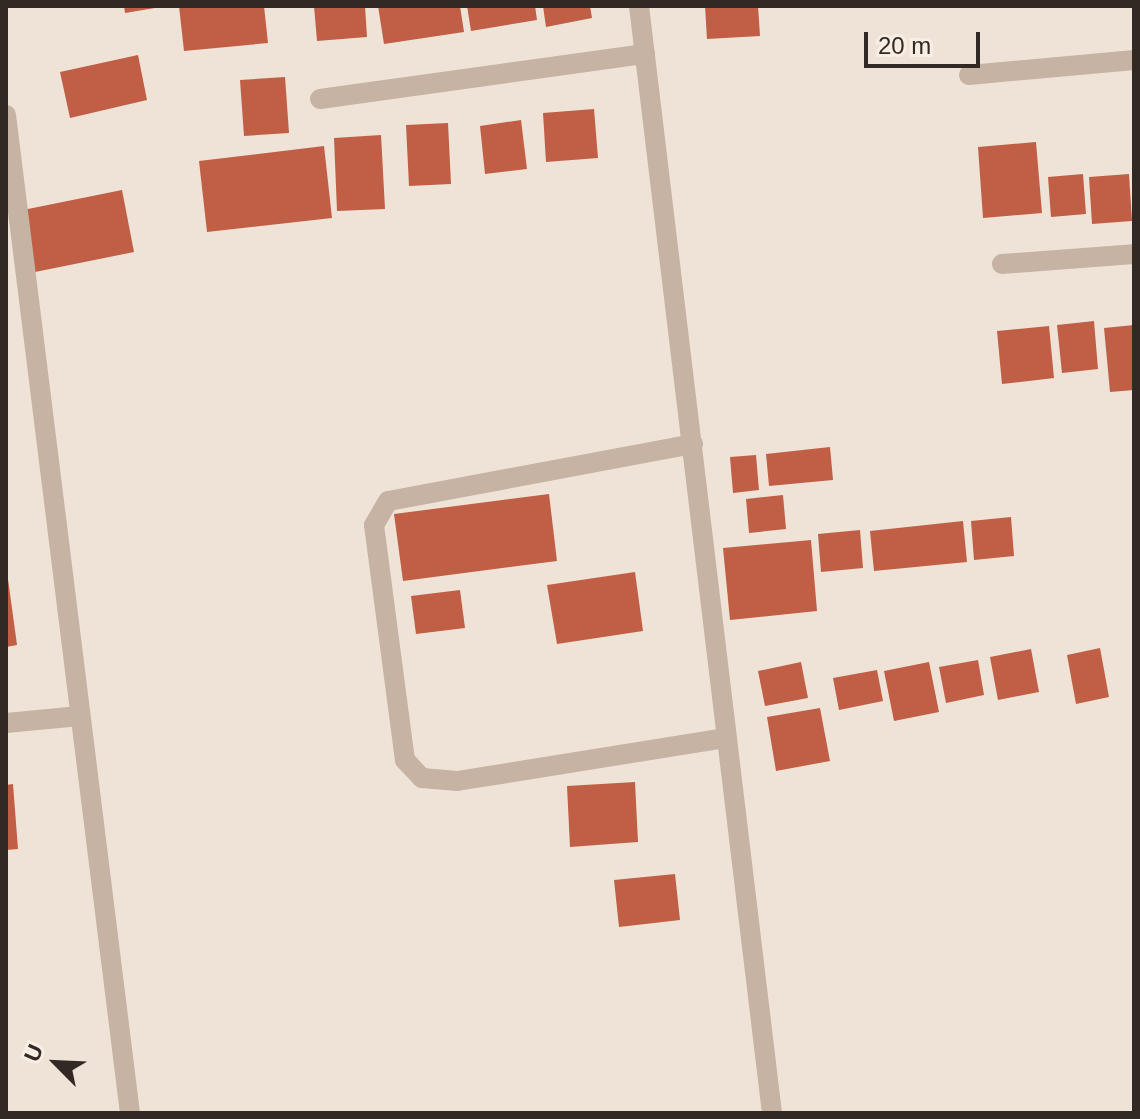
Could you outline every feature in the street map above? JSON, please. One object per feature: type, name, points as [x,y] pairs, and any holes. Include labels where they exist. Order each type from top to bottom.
[{"type":"street","points":[[639,6],[772,1113]]},
{"type":"street","points":[[320,99],[645,54]]},
{"type":"street","points":[[969,75],[1134,60]]},
{"type":"street","points":[[6,115],[130,1113]]},
{"type":"street","points":[[1002,264],[1134,254]]},
{"type":"street","points":[[693,444],[388,501],[374,525],[405,760],[422,778],[457,781],[725,738]]},
{"type":"street","points":[[6,723],[80,716]]},
{"type":"building","points":[[124,6],[155,6],[155,8],[125,13]]},
{"type":"building","points":[[179,6],[264,6],[268,43],[184,51]]},
{"type":"building","points":[[314,6],[365,6],[367,37],[317,41]]},
{"type":"building","points":[[378,6],[460,6],[464,32],[384,44]]},
{"type":"building","points":[[467,6],[535,6],[537,20],[471,31]]},
{"type":"building","points":[[543,6],[590,6],[592,18],[546,27]]},
{"type":"building","points":[[705,6],[758,6],[760,36],[707,39]]},
{"type":"building","points":[[138,55],[147,100],[70,118],[60,72]]},
{"type":"building","points":[[285,77],[289,133],[244,136],[240,80]]},
{"type":"building","points":[[594,109],[598,158],[546,162],[543,113]]},
{"type":"building","points":[[521,120],[527,169],[485,174],[480,126]]},
{"type":"building","points":[[448,123],[451,184],[409,186],[406,125]]},
{"type":"building","points":[[381,135],[385,209],[337,211],[334,138]]},
{"type":"building","points":[[1036,142],[1042,213],[983,218],[978,147]]},
{"type":"building","points":[[324,146],[332,218],[207,232],[199,161]]},
{"type":"building","points":[[1083,174],[1086,214],[1051,217],[1048,177]]},
{"type":"building","points":[[1129,174],[1132,221],[1092,224],[1089,177]]},
{"type":"building","points":[[122,190],[134,252],[35,272],[23,210]]},
{"type":"building","points":[[1094,321],[1098,369],[1062,373],[1057,325]]},
{"type":"building","points":[[1134,325],[1134,390],[1110,392],[1104,328]]},
{"type":"building","points":[[1049,326],[1054,378],[1002,384],[997,331]]},
{"type":"building","points":[[830,447],[833,480],[769,486],[766,454]]},
{"type":"building","points":[[756,455],[759,490],[733,493],[730,457]]},
{"type":"building","points":[[549,494],[557,561],[403,581],[394,514]]},
{"type":"building","points":[[783,495],[786,529],[749,533],[746,499]]},
{"type":"building","points":[[1011,517],[1014,556],[974,560],[971,521]]},
{"type":"building","points":[[963,521],[967,562],[874,571],[870,531]]},
{"type":"building","points":[[860,530],[863,568],[821,572],[818,534]]},
{"type":"building","points":[[811,540],[817,611],[730,620],[723,548]]},
{"type":"building","points":[[635,572],[643,631],[557,644],[547,585]]},
{"type":"building","points":[[6,580],[17,645],[6,647]]},
{"type":"building","points":[[460,590],[465,628],[416,634],[411,596]]},
{"type":"building","points":[[1100,648],[1109,697],[1076,704],[1067,655]]},
{"type":"building","points":[[1031,649],[1039,692],[998,700],[990,657]]},
{"type":"building","points":[[978,660],[984,695],[946,703],[939,667]]},
{"type":"building","points":[[801,662],[808,698],[765,706],[758,671]]},
{"type":"building","points":[[929,662],[939,712],[894,721],[884,671]]},
{"type":"building","points":[[877,670],[883,701],[839,710],[833,678]]},
{"type":"building","points":[[820,708],[830,761],[776,771],[767,717]]},
{"type":"building","points":[[635,782],[638,842],[570,847],[567,786]]},
{"type":"building","points":[[13,784],[18,849],[6,850],[6,785]]},
{"type":"building","points":[[675,874],[680,920],[619,927],[614,880]]}]
